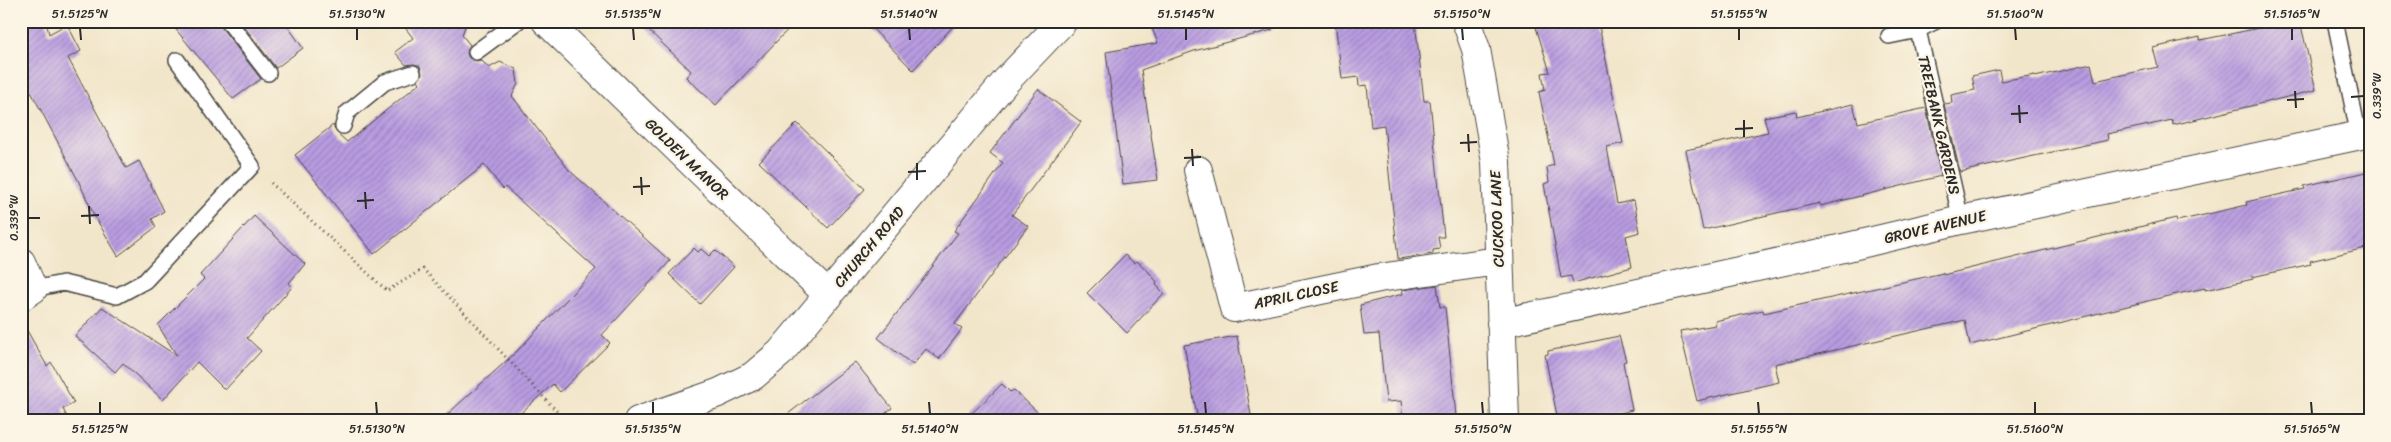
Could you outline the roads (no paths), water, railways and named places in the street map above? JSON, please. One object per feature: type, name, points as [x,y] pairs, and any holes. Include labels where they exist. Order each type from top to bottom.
[{"type":"street","name":"GOLDEN MANOR","points":[[546,21],[829,296]]},
{"type":"street","name":"CHURCH ROAD","points":[[638,421],[718,393],[754,376],[780,353],[1006,81],[1063,21]]},
{"type":"street","name":"CUCKOO LANE","points":[[1466,21],[1476,49],[1496,162],[1505,421]]},
{"type":"street","name":"GROVE AVENUE","points":[[1502,322],[1836,250],[1961,220],[2364,135]]},
{"type":"street","name":"APRIL CLOSE","points":[[1198,170],[1234,308],[1379,278],[1498,261]]},
{"type":"street","points":[[21,262],[27,293]]},
{"type":"lane","points":[[228,21],[268,73]]},
{"type":"lane","points":[[476,52],[518,21]]},
{"type":"lane","points":[[1890,36],[1918,30],[1936,21]]},
{"type":"lane","points":[[2335,21],[2364,135]]},
{"type":"lane","name":"TREEBANK GARDENS","points":[[1918,30],[1961,220]]},
{"type":"lane","points":[[27,293],[62,283],[118,296],[145,281],[252,166],[178,60]]},
{"type":"lane","points":[[344,126],[347,113],[385,82],[413,73]]}]
